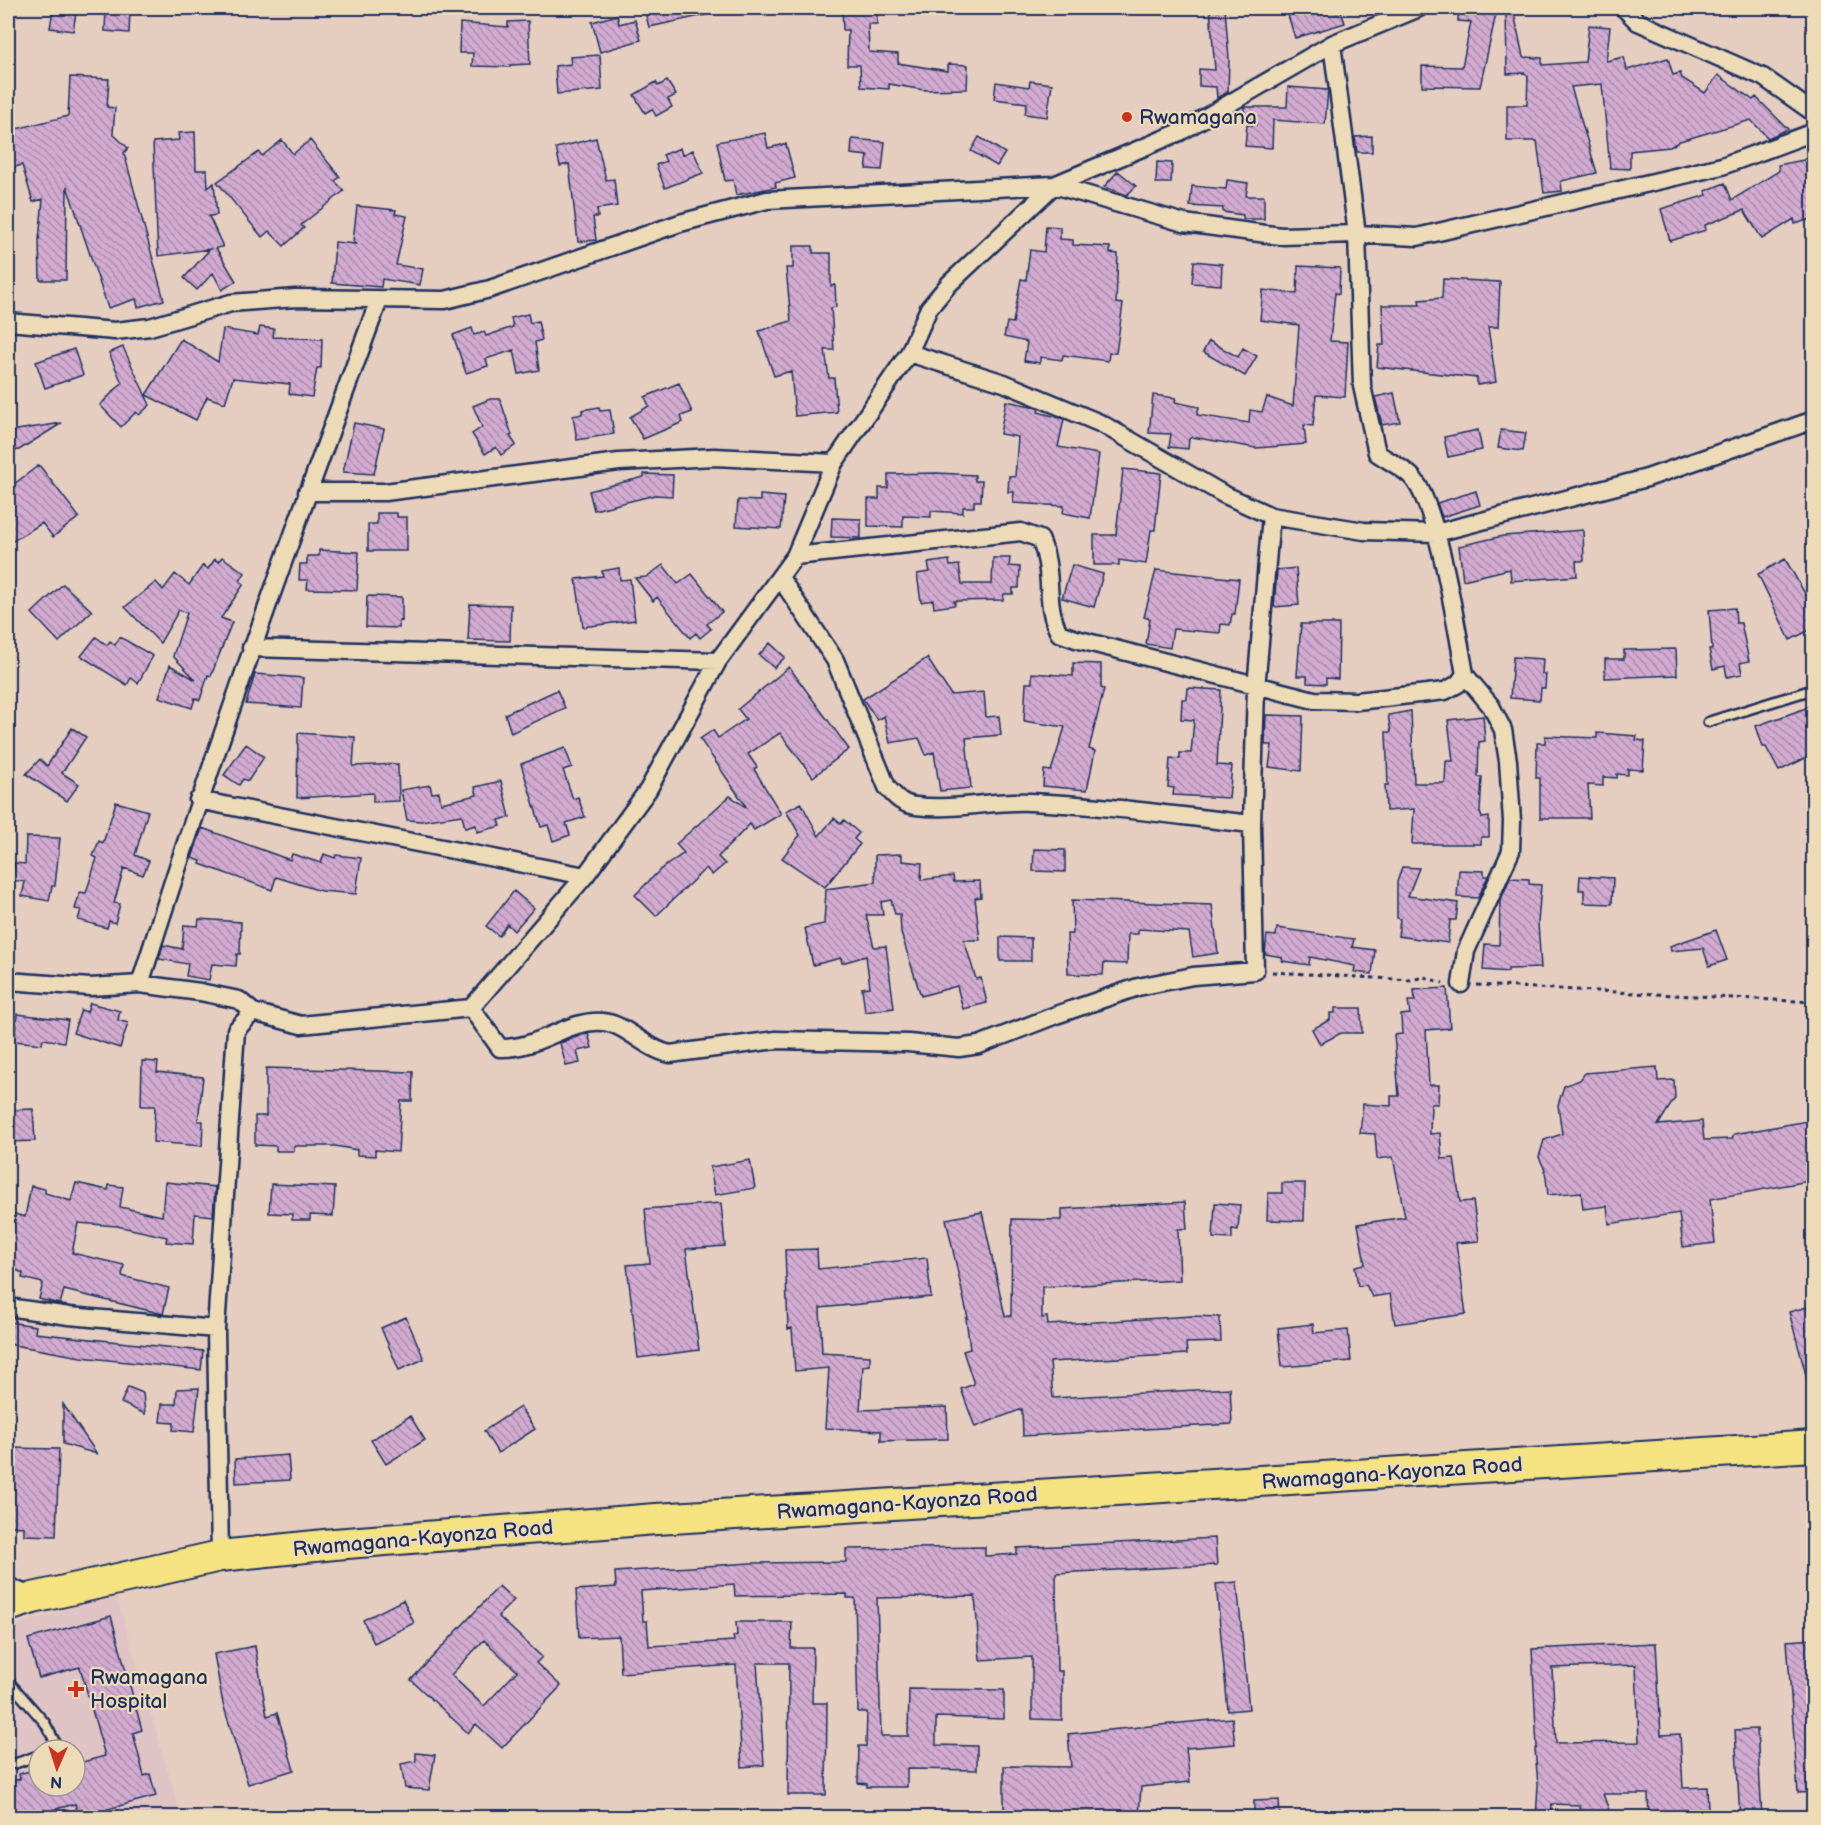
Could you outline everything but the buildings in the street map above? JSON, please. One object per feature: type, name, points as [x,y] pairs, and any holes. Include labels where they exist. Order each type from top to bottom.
[{"type":"highway","name":"Rwamagana-Kayonza Road","points":[[16,1597],[220,1556],[334,1544],[656,1519],[1814,1446]]},
{"type":"street","points":[[8,981],[90,987],[140,984],[239,1000],[253,1012],[301,1025],[471,1008],[585,876],[648,790],[718,661],[781,579],[795,556],[834,463],[909,353],[929,308],[949,284],[1054,185],[1180,132],[1332,44],[1419,8]]},
{"type":"street","points":[[1624,8],[1638,22],[1763,77],[1814,113]]},
{"type":"street","points":[[1332,44],[1357,234],[1362,386],[1377,453],[1412,476],[1424,497],[1436,533],[1465,675],[1491,706],[1503,730],[1508,761],[1512,821],[1511,850],[1466,951],[1461,984]]},
{"type":"street","points":[[8,322],[115,331],[150,327],[231,303],[296,298],[446,300],[490,289],[680,223],[767,200],[1054,185],[1184,223],[1281,236],[1357,234],[1417,237],[1494,221],[1722,166],[1814,132]]},
{"type":"street","points":[[140,984],[198,800],[251,648],[379,300]]},
{"type":"street","points":[[909,353],[1004,383],[1102,424],[1223,494],[1271,516],[1364,531],[1436,533],[1647,478],[1814,420]]},
{"type":"street","points":[[307,492],[385,492],[619,462],[714,457],[834,463]]},
{"type":"street","points":[[471,1008],[500,1048],[516,1048],[536,1043],[581,1023],[606,1022],[629,1033],[654,1051],[670,1054],[776,1040],[908,1042],[958,1048],[979,1045],[1138,987],[1193,976],[1255,970],[1252,824],[1256,688],[1271,516]]},
{"type":"street","points":[[795,556],[1021,532],[1040,539],[1049,558],[1051,617],[1059,633],[1256,688],[1314,700],[1357,701],[1445,691],[1458,684],[1465,675]]},
{"type":"street","points":[[781,579],[835,660],[887,787],[898,800],[914,806],[930,807],[1027,802],[1062,804],[1252,824]]},
{"type":"street","points":[[251,648],[718,661]]},
{"type":"street","points":[[198,800],[585,876]]},
{"type":"street","points":[[220,1556],[216,1329],[236,1030],[253,1012]]},
{"type":"street","points":[[8,1307],[69,1316],[216,1329]]},
{"type":"lane","points":[[1708,722],[1814,689]]},
{"type":"lane","points":[[8,1694],[9,1679]]},
{"type":"lane","points":[[9,1679],[45,1723],[53,1738]]},
{"type":"lane","points":[[8,1761],[14,1764],[27,1759]]},
{"type":"path","points":[[1255,970],[1411,980],[1424,977],[1439,983],[1814,1002]]},
{"type":"shaded area","name":"Rwamagana Hospital","points":[[116,1594],[181,1817],[8,1818],[8,1628]]},
{"type":"place","name":"Rwamagana","points":[[1127,117]]},
{"type":"place","name":"Rwamagana Hospital","points":[[76,1689]]}]
